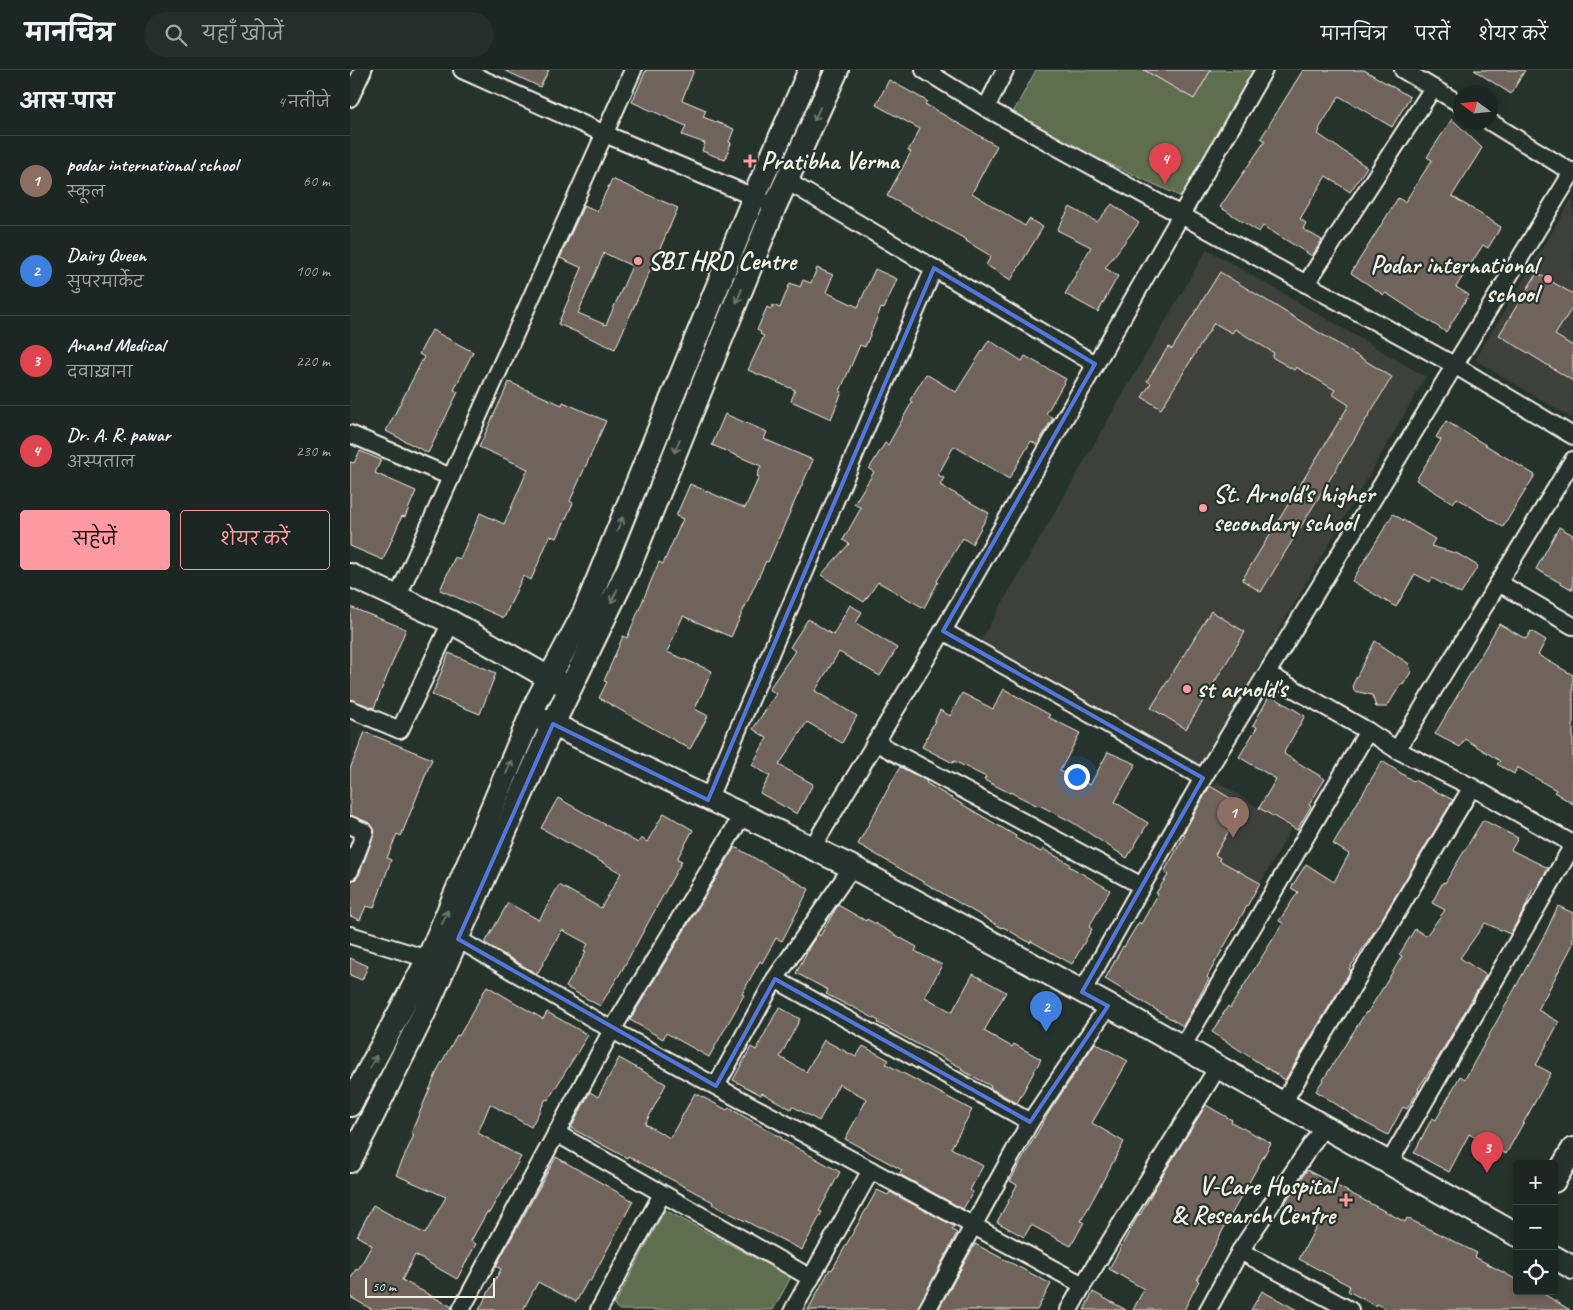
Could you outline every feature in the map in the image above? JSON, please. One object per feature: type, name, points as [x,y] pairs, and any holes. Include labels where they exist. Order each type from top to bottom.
[{"type":"main road","points":[[350,1105],[428,959],[531,715],[584,613],[754,197],[810,70]]},
{"type":"main road","points":[[350,1161],[424,1013],[553,724],[628,567],[775,206],[837,70]]},
{"type":"main road","points":[[350,575],[451,622],[549,678],[571,687]]},
{"type":"main road","points":[[531,715],[852,867],[1218,1066],[1513,1233]]},
{"type":"main road","points":[[1558,1174],[1573,1149]]},
{"type":"main road","points":[[1558,1259],[1573,1268]]},
{"type":"street","points":[[350,98],[363,70]]},
{"type":"street","points":[[462,70],[485,75],[605,134],[775,206]]},
{"type":"street","points":[[398,596],[633,70]]},
{"type":"street","points":[[924,70],[986,108],[1454,366],[1573,436]]},
{"type":"street","points":[[986,108],[1005,70]]},
{"type":"street","points":[[812,848],[943,631],[1264,70]]},
{"type":"street","points":[[1403,70],[1453,100]]},
{"type":"street","points":[[1306,284],[1433,88]]},
{"type":"street","points":[[1082,992],[1203,778],[1573,172],[1498,127]]},
{"type":"street","points":[[787,181],[1095,364]]},
{"type":"street","points":[[708,800],[934,268]]},
{"type":"street","points":[[350,434],[451,477]]},
{"type":"street","points":[[1397,750],[1573,460]]},
{"type":"street","points":[[1499,583],[1573,626]]},
{"type":"street","points":[[350,709],[400,730],[451,622]]},
{"type":"street","points":[[943,631],[1203,778]]},
{"type":"street","points":[[1268,674],[1368,731],[1397,750],[1472,787],[1573,845],[1389,1163]]},
{"type":"street","points":[[1182,1047],[1368,731]]},
{"type":"street","points":[[876,742],[1142,886]]},
{"type":"street","points":[[1283,1103],[1472,787]]},
{"type":"street","points":[[461,1310],[612,1030],[742,816]]},
{"type":"street","points":[[350,826],[365,832],[350,870]]},
{"type":"street","points":[[716,1086],[775,979],[852,867]]},
{"type":"street","points":[[350,935],[428,959]]},
{"type":"street","points":[[458,939],[612,1030],[1083,1285]]},
{"type":"street","points":[[775,979],[1030,1122]]},
{"type":"street","points":[[927,1310],[1030,1122],[1108,1006]]},
{"type":"street","points":[[1070,1310],[1083,1285],[1218,1066]]},
{"type":"street","points":[[1208,1310],[1240,1251],[1324,1126]]},
{"type":"street","points":[[556,1133],[811,1278]]},
{"type":"street","points":[[793,1310],[871,1170]]},
{"type":"street","points":[[600,1310],[662,1194]]},
{"type":"street","points":[[1240,1251],[1350,1310]]},
{"type":"highlighted area","points":[[934,268],[1095,364],[943,631],[1203,778],[1082,992],[1108,1006],[1030,1122],[775,979],[716,1086],[458,939],[553,724],[708,800]]},
{"type":"shaded area","name":"Podar international school","points":[[1573,197],[1573,419],[1475,360]]},
{"type":"shaded area","name":"St. Arnold's higher secondary school","points":[[1207,249],[1426,377],[1199,768],[981,640]]},
{"type":"shaded area","points":[[1217,781],[1291,829],[1251,900],[1174,848]]},
{"type":"green space","points":[[1036,70],[1273,70],[1184,198],[1010,118]]},
{"type":"green space","points":[[665,1210],[791,1277],[773,1310],[620,1310],[614,1306]]},
{"type":"building","points":[[504,70],[549,70],[540,87]]},
{"type":"building","points":[[646,70],[694,70],[682,100],[706,110],[703,117],[734,129],[725,160],[702,151],[705,143],[682,135],[686,126],[632,102]]},
{"type":"building","points":[[1144,70],[1211,70],[1194,99]]},
{"type":"building","points":[[1303,70],[1364,70],[1410,97],[1392,127],[1339,96],[1319,129],[1318,134],[1367,167],[1350,192],[1326,176],[1324,179],[1300,219],[1306,223],[1303,229],[1322,240],[1312,256],[1263,226],[1259,232],[1220,207],[1265,141],[1261,138]]},
{"type":"building","points":[[1474,70],[1525,70],[1511,94]]},
{"type":"building","points":[[889,80],[927,101],[925,104],[997,146],[972,193],[1025,226],[1029,219],[1043,227],[1011,280],[986,265],[991,256],[967,240],[887,196],[911,152],[908,151],[920,129],[876,105]]},
{"type":"building","points":[[1452,119],[1453,130],[1463,130],[1482,148],[1452,196],[1501,227],[1488,248],[1483,245],[1456,287],[1469,295],[1446,332],[1351,273],[1398,198],[1405,202],[1432,160],[1427,157]]},
{"type":"building","name":"SBI HRD Centre","points":[[612,179],[678,208],[615,349],[558,324],[582,268],[560,258],[584,205],[597,211]],"holes":[[[604,253],[632,266],[606,325],[578,313]]]},
{"type":"building","points":[[1112,204],[1139,223],[1105,268],[1118,276],[1098,312],[1065,294],[1091,247],[1057,230],[1070,207],[1097,222]]},
{"type":"building","points":[[817,268],[833,275],[826,292],[858,307],[875,269],[897,279],[884,309],[881,308],[865,347],[860,345],[840,391],[842,392],[831,419],[791,401],[795,390],[748,370],[764,336],[757,330],[767,307],[771,309],[773,305],[780,308],[790,283],[800,287],[803,280],[811,283]]},
{"type":"building","points":[[1220,272],[1392,377],[1261,592],[1242,580],[1349,405],[1332,394],[1335,390],[1296,367],[1294,370],[1272,357],[1274,353],[1235,329],[1232,333],[1214,323],[1161,409],[1142,397],[1151,383],[1147,381],[1168,347],[1172,349]]},
{"type":"building","points":[[1537,273],[1573,294],[1573,306],[1555,335],[1573,346],[1573,381],[1499,335]]},
{"type":"building","points":[[432,330],[473,352],[454,390],[458,392],[428,453],[386,431],[424,357],[419,354]]},
{"type":"building","points":[[989,340],[1022,361],[1025,356],[1066,379],[1046,414],[1053,418],[1037,445],[1031,441],[1009,479],[954,446],[938,475],[944,478],[940,485],[989,513],[972,544],[963,538],[937,581],[924,608],[878,582],[864,602],[821,575],[849,544],[843,540],[861,508],[854,504],[874,472],[869,469],[885,443],[888,445],[912,402],[910,400],[926,374],[956,392]]},
{"type":"building","points":[[509,382],[562,405],[563,402],[606,421],[570,501],[573,503],[557,538],[550,536],[531,580],[523,576],[504,618],[440,590],[455,557],[460,559],[480,513],[504,524],[528,469],[479,447]]},
{"type":"building","points":[[725,414],[767,432],[764,439],[813,460],[768,562],[766,561],[731,637],[683,616],[667,652],[712,671],[695,709],[708,716],[690,749],[599,698],[607,682],[604,681],[623,636],[627,638],[659,562],[663,564],[683,519],[676,516],[690,484],[745,508],[759,477],[757,476],[761,466],[712,445]]},
{"type":"building","points":[[1446,421],[1535,475],[1503,527],[1457,498],[1453,503],[1416,480],[1441,440],[1436,437]]},
{"type":"building","points":[[360,451],[381,460],[375,473],[416,491],[405,517],[402,516],[383,560],[350,546],[350,462],[354,463]]},
{"type":"building","points":[[1393,514],[1435,539],[1431,546],[1458,554],[1478,566],[1461,594],[1432,578],[1430,582],[1415,574],[1396,607],[1352,581]]},
{"type":"building","points":[[1559,527],[1573,535],[1573,590],[1536,569]]},
{"type":"building","points":[[850,605],[862,612],[856,623],[897,648],[880,676],[839,652],[815,691],[857,716],[842,743],[807,722],[779,765],[813,784],[797,814],[760,793],[770,776],[752,765],[767,738],[753,729],[776,694],[769,689],[795,651],[790,647],[808,619],[833,635]]},
{"type":"building","points":[[350,607],[406,629],[374,708],[350,699]]},
{"type":"building","points":[[1211,611],[1245,632],[1186,729],[1151,708]]},
{"type":"building","points":[[1499,624],[1526,639],[1531,631],[1546,640],[1538,655],[1573,675],[1573,804],[1554,792],[1556,790],[1517,767],[1514,774],[1497,764],[1500,761],[1465,739],[1460,747],[1435,734]]},
{"type":"building","points":[[1375,641],[1409,664],[1411,672],[1387,707],[1376,707],[1372,695],[1354,691],[1353,684]]},
{"type":"building","points":[[449,653],[496,673],[480,714],[432,695]]},
{"type":"building","points":[[1004,689],[1050,715],[1048,717],[1080,733],[1060,771],[1090,785],[1108,752],[1136,764],[1115,802],[1148,823],[1127,858],[1072,822],[984,780],[986,777],[954,761],[953,763],[922,747],[940,710],[950,716],[962,693],[993,709]]},
{"type":"building","points":[[1270,695],[1305,716],[1284,754],[1325,779],[1309,805],[1311,806],[1297,830],[1259,808],[1276,779],[1239,757],[1257,727],[1253,725]]},
{"type":"building","points":[[365,732],[432,759],[401,836],[397,834],[387,858],[391,860],[374,908],[366,906],[360,920],[350,916],[350,881],[356,879],[359,875],[375,831],[370,823],[350,815],[350,769]]},
{"type":"building","points":[[1382,761],[1413,781],[1453,800],[1377,927],[1349,969],[1351,970],[1285,1080],[1212,1032],[1228,1006],[1230,1008],[1283,923],[1279,921],[1298,892],[1291,888],[1306,864],[1334,882],[1349,854],[1333,844]]},
{"type":"building","points":[[900,767],[927,781],[926,783],[1016,836],[1015,838],[1041,852],[1043,849],[1110,890],[1089,927],[1092,929],[1072,964],[1031,941],[1030,943],[1002,928],[858,844]]},
{"type":"building","points":[[1210,786],[1243,806],[1215,855],[1220,858],[1219,860],[1260,883],[1207,977],[1209,979],[1183,1026],[1105,979],[1123,946],[1139,922],[1141,924],[1158,894],[1156,893],[1168,875],[1164,872]]},
{"type":"building","points":[[558,798],[638,843],[641,838],[647,842],[664,813],[693,830],[677,859],[682,861],[621,972],[600,1006],[566,987],[586,952],[584,951],[588,944],[562,930],[537,974],[485,943],[508,903],[539,920],[559,885],[601,908],[621,873],[541,828]]},
{"type":"building","points":[[1483,820],[1518,838],[1511,850],[1548,868],[1536,890],[1533,889],[1524,910],[1510,934],[1485,923],[1460,958],[1486,975],[1419,1090],[1407,1109],[1403,1107],[1388,1135],[1360,1120],[1316,1091],[1386,983],[1402,956],[1399,955],[1415,929],[1426,936],[1445,910],[1432,903],[1443,882],[1445,883]]},
{"type":"building","points":[[735,847],[809,889],[782,941],[776,938],[762,963],[760,961],[742,994],[744,995],[709,1057],[666,1033],[663,1039],[630,1020]]},
{"type":"building","points":[[838,905],[917,947],[915,951],[942,965],[925,997],[952,1012],[973,974],[1006,992],[984,1031],[1012,1047],[1014,1044],[1041,1059],[1017,1103],[961,1070],[962,1068],[878,1023],[879,1021],[826,994],[828,990],[796,973],[811,944],[818,934],[820,936]]},
{"type":"building","points":[[1558,906],[1573,913],[1573,944],[1538,1010],[1559,1022],[1536,1065],[1551,1073],[1506,1154],[1469,1134],[1449,1172],[1414,1153],[1432,1118],[1436,1120],[1460,1076],[1465,1079],[1546,932]]},
{"type":"building","points":[[350,958],[368,966],[362,980],[350,975]]},
{"type":"building","points":[[487,986],[543,1019],[547,1012],[588,1035],[548,1100],[546,1099],[531,1127],[490,1104],[478,1133],[521,1157],[471,1241],[476,1244],[457,1279],[415,1255],[402,1280],[452,1307],[451,1310],[373,1310],[350,1297],[350,1280],[372,1245],[357,1236],[373,1205],[425,1234],[446,1197],[396,1175],[414,1135],[411,1133],[439,1067]]},
{"type":"building","points":[[779,1007],[800,1019],[780,1057],[806,1072],[824,1040],[856,1057],[863,1046],[889,1060],[886,1064],[972,1110],[951,1148],[983,1166],[970,1190],[973,1192],[963,1209],[899,1174],[902,1170],[845,1139],[867,1099],[839,1084],[819,1121],[792,1106],[791,1109],[733,1080],[751,1047],[756,1050]]},
{"type":"building","points":[[1095,1043],[1128,1061],[1092,1123],[1124,1142],[1081,1221],[1084,1222],[1071,1246],[1031,1225],[1024,1237],[997,1222],[1017,1185],[1010,1181],[1046,1117]]},
{"type":"building","points":[[619,1058],[666,1084],[645,1124],[670,1138],[695,1093],[727,1110],[729,1108],[840,1172],[819,1211],[822,1212],[802,1250],[712,1204],[713,1202],[628,1156],[627,1158],[571,1128],[590,1092],[598,1097]]},
{"type":"building","points":[[1206,1105],[1232,1120],[1231,1122],[1271,1143],[1226,1224],[1184,1310],[1133,1310],[1144,1289],[1109,1269],[1139,1214]]},
{"type":"building","points":[[556,1157],[633,1201],[590,1282],[588,1280],[576,1302],[538,1282],[523,1310],[479,1310],[501,1269],[496,1266]]},
{"type":"building","points":[[1307,1170],[1405,1222],[1407,1218],[1477,1253],[1475,1257],[1513,1278],[1513,1295],[1546,1295],[1570,1310],[1387,1310],[1377,1304],[1376,1306],[1348,1291],[1350,1286],[1299,1259],[1318,1223],[1284,1204]]},
{"type":"building","points":[[877,1190],[888,1195],[890,1192],[954,1226],[952,1230],[957,1233],[917,1310],[808,1310],[830,1269],[832,1270]]},
{"type":"building","points":[[975,1244],[1051,1284],[1037,1310],[938,1310]]},
{"type":"building","points":[[1262,1291],[1297,1310],[1251,1310]]},
{"type":"building","points":[[1093,1292],[1126,1310],[1084,1310]]},
{"type":"place","name":"Pratibha Verma","points":[[750,161]]},
{"type":"place","name":"Dr. A. R. pawar","points":[[1165,184]]},
{"type":"place","name":"SBI HRD Centre","points":[[638,261]]},
{"type":"place","name":"Podar international school","points":[[1548,279]]},
{"type":"place","name":"St. Arnold's higher secondary school","points":[[1203,508]]},
{"type":"place","name":"st arnold's","points":[[1187,689]]},
{"type":"place","name":"podar international school","points":[[1233,838]]},
{"type":"place","name":"Dairy Queen","points":[[1046,1032]]},
{"type":"place","name":"Anand Medical","points":[[1487,1173]]},
{"type":"place","name":"V-Care Hospital & Research Centre","points":[[1346,1200]]}]
